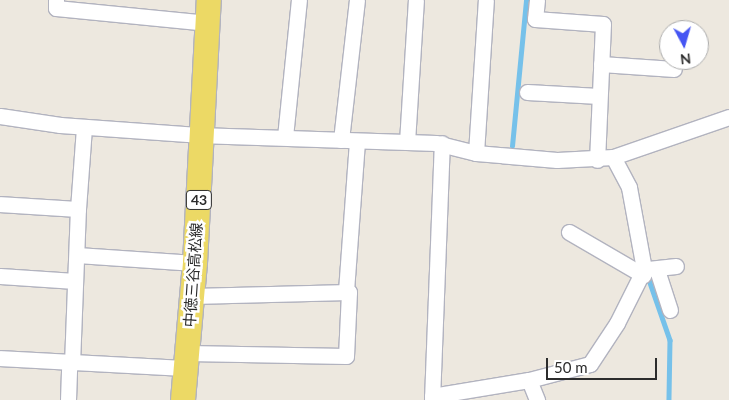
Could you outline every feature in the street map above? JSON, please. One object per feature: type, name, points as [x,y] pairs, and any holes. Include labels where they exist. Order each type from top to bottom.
[{"type":"main road","name":"中徳三谷高松線","points":[[183,400],[195,263],[209,0]]},
{"type":"street","points":[[56,0],[56,8],[208,23]]},
{"type":"street","points":[[285,137],[299,0]]},
{"type":"street","points":[[341,140],[357,0]]},
{"type":"street","points":[[407,142],[416,0]]},
{"type":"street","points":[[476,153],[486,0]]},
{"type":"street","points":[[536,0],[535,19],[603,24],[597,160]]},
{"type":"street","points":[[601,64],[659,68]]},
{"type":"street","points":[[527,92],[599,96]]},
{"type":"street","points":[[0,116],[84,127],[202,135],[442,144],[476,153],[597,160],[612,157],[729,117]]},
{"type":"street","points":[[68,400],[84,127]]},
{"type":"street","points":[[0,358],[70,364],[346,356],[349,292],[346,291],[357,141]]},
{"type":"street","points":[[442,144],[437,336],[432,398],[529,380],[590,364],[648,271]]},
{"type":"street","points":[[612,157],[629,187],[648,271],[670,310]]},
{"type":"street","points":[[0,204],[78,210]]},
{"type":"street","points":[[569,232],[648,271],[676,266]]},
{"type":"street","points":[[77,254],[195,263]]},
{"type":"street","points":[[0,276],[76,281]]},
{"type":"street","points":[[192,296],[346,291]]},
{"type":"street","points":[[529,380],[536,400]]},
{"type":"waterway","points":[[512,146],[526,0]]},
{"type":"waterway","points":[[647,274],[670,340],[669,400]]}]
